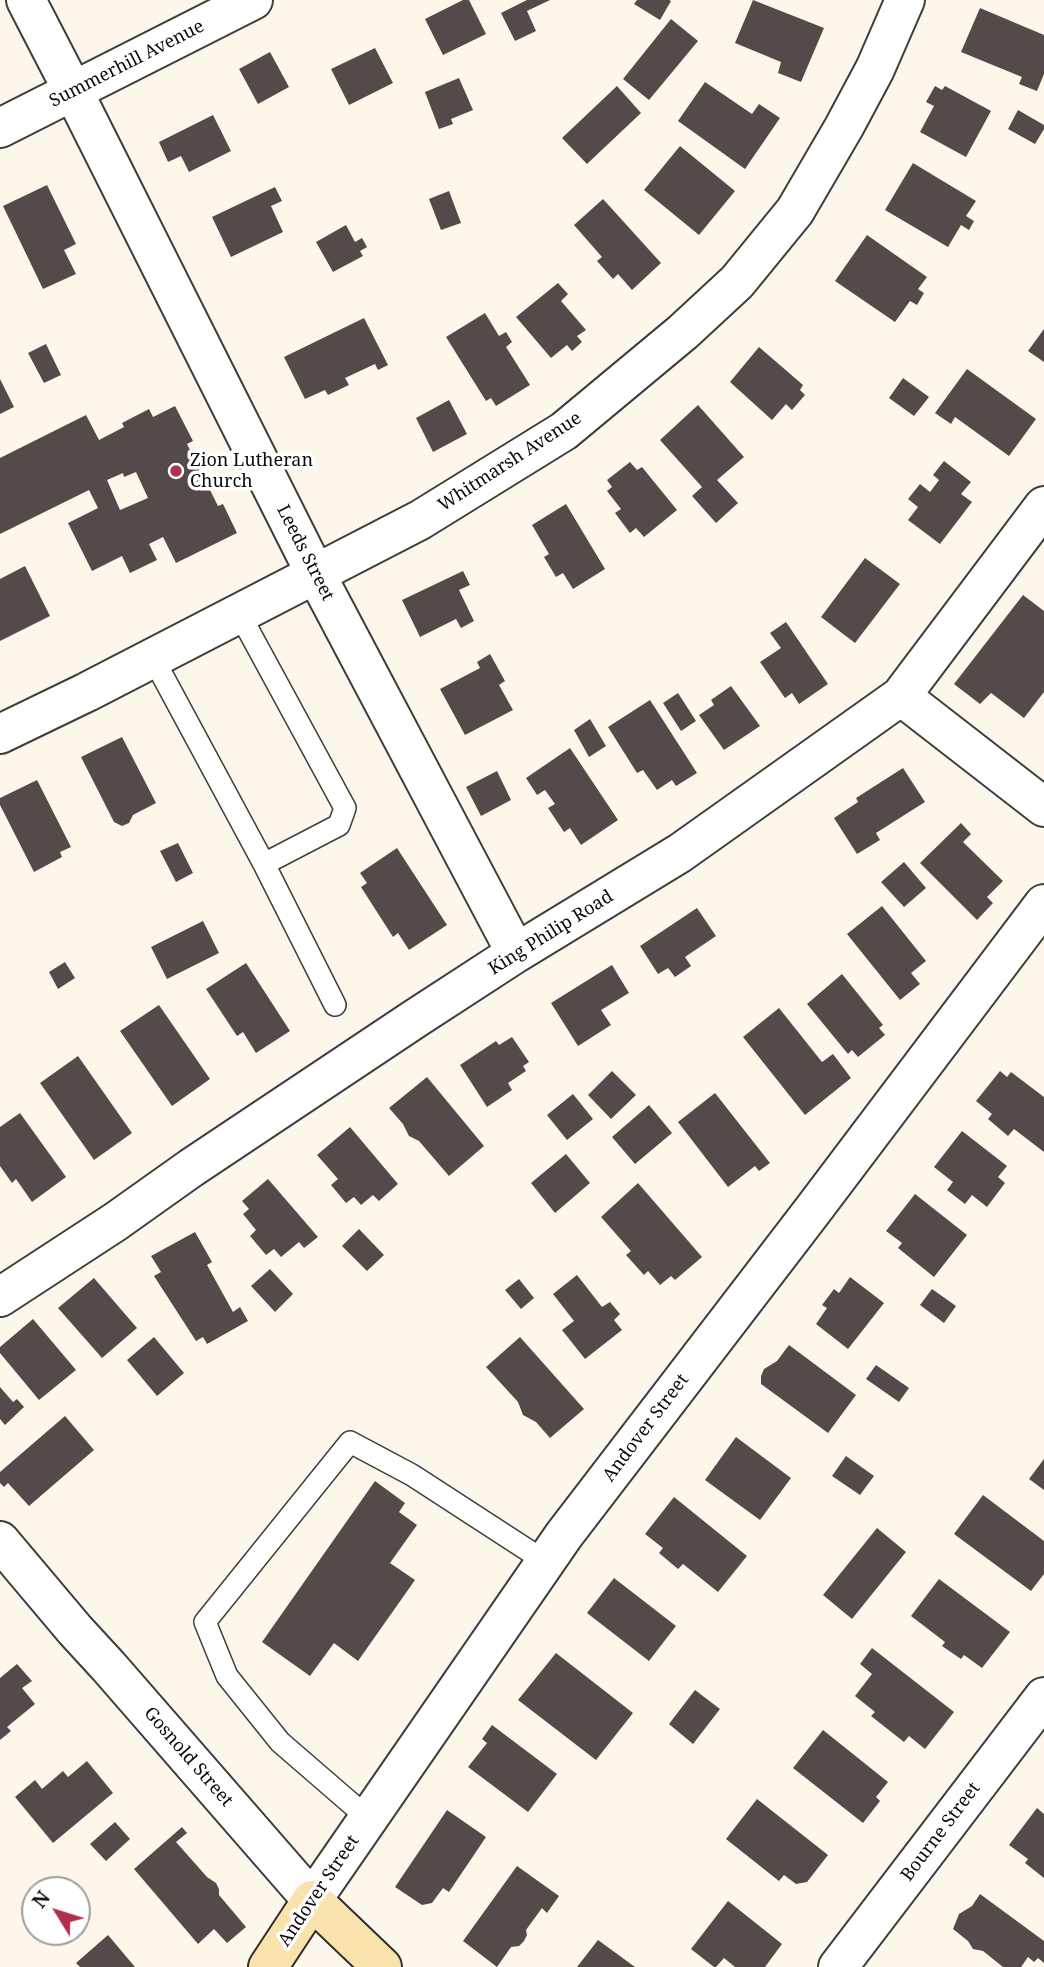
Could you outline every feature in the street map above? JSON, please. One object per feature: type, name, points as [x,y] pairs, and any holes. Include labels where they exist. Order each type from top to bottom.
[{"type":"street","name":"Leeds Street","points":[[26,0],[74,90],[315,574],[516,953]]},
{"type":"street","name":"Summerhill Avenue","points":[[0,128],[253,0]]},
{"type":"street","name":"Whitmarsh Avenue","points":[[0,734],[420,520],[564,431],[737,282],[795,211],[875,69],[905,0]]},
{"type":"street","name":"King Philip Road","points":[[0,1297],[516,953],[680,853],[901,695],[1044,506]]},
{"type":"street","points":[[901,695],[1044,807]]},
{"type":"street","name":"Andover Street","points":[[268,1967],[545,1562],[1044,904]]},
{"type":"street","name":"Gosnold Street","points":[[0,1541],[312,1900],[382,1967]]},
{"type":"street","name":"Bourne Street","points":[[838,1967],[1044,1697]]},
{"type":"lane","points":[[239,613],[345,808],[339,825],[264,864]]},
{"type":"lane","points":[[153,658],[264,864],[335,1005]]},
{"type":"lane","points":[[369,1819],[280,1742],[227,1676],[205,1622],[350,1443],[412,1475],[545,1562]]},
{"type":"building","points":[[463,0],[469,0],[486,34],[443,55],[425,19]]},
{"type":"building","points":[[527,0],[550,0],[527,11],[536,31],[515,41],[501,13]]},
{"type":"building","points":[[637,0],[671,1],[660,20],[634,4]]},
{"type":"building","points":[[753,0],[824,28],[801,82],[778,73],[781,62],[735,43]]},
{"type":"building","points":[[980,8],[1044,35],[1044,74],[1037,91],[1019,84],[1022,77],[961,52]]},
{"type":"building","points":[[671,19],[698,41],[649,100],[623,79]]},
{"type":"building","points":[[375,48],[393,83],[349,105],[331,69]]},
{"type":"building","points":[[270,52],[289,87],[258,104],[239,69]]},
{"type":"building","points":[[459,78],[473,110],[451,119],[453,124],[439,129],[425,92]]},
{"type":"building","points":[[705,82],[752,114],[759,104],[780,118],[745,169],[678,121]]},
{"type":"building","points":[[617,86],[641,113],[587,164],[562,138]]},
{"type":"building","points":[[935,86],[942,90],[945,86],[991,111],[966,157],[920,132],[934,106],[926,102]]},
{"type":"building","points":[[1018,110],[1044,125],[1035,144],[1008,129]]},
{"type":"building","points":[[213,115],[231,151],[189,172],[181,156],[168,162],[159,142]]},
{"type":"building","points":[[680,146],[735,191],[699,235],[644,190]]},
{"type":"building","points":[[913,163],[976,201],[966,216],[974,221],[969,230],[961,225],[948,247],[885,210]]},
{"type":"building","points":[[47,185],[76,244],[64,250],[76,274],[43,289],[3,206]]},
{"type":"building","points":[[275,187],[282,201],[271,206],[283,232],[231,257],[212,217]]},
{"type":"building","points":[[449,191],[461,223],[441,230],[429,199]]},
{"type":"building","points":[[603,199],[661,263],[632,290],[618,274],[613,279],[597,261],[602,257],[574,225]]},
{"type":"building","points":[[346,225],[355,242],[362,238],[367,247],[360,251],[363,256],[333,272],[316,242]]},
{"type":"building","points":[[867,235],[927,277],[918,289],[924,293],[917,305],[910,301],[895,322],[835,281]]},
{"type":"building","points":[[558,283],[568,294],[561,301],[586,330],[577,336],[582,342],[572,351],[567,345],[551,358],[516,317]]},
{"type":"building","points":[[485,313],[499,336],[506,332],[512,342],[506,347],[530,385],[496,406],[491,398],[486,401],[446,337]]},
{"type":"building","points":[[364,318],[388,365],[378,370],[375,364],[345,378],[349,385],[328,395],[325,390],[305,399],[284,357]]},
{"type":"building","points":[[1044,329],[1044,362],[1028,351]]},
{"type":"building","points":[[46,344],[61,375],[44,383],[28,353]]},
{"type":"building","points":[[759,347],[803,385],[800,390],[805,395],[792,410],[786,404],[772,420],[730,382]]},
{"type":"building","points":[[967,369],[1036,419],[1009,456],[955,417],[951,424],[935,413]]},
{"type":"building","points":[[903,378],[929,397],[914,416],[889,398]]},
{"type":"building","points":[[0,379],[14,407],[0,414]]},
{"type":"building","points":[[449,400],[467,434],[433,452],[416,418]]},
{"type":"building","points":[[698,405],[744,457],[717,480],[738,503],[716,523],[692,496],[702,487],[660,440]]},
{"type":"building","points":[[175,406],[193,441],[187,444],[218,506],[223,504],[237,533],[176,563],[163,537],[149,544],[157,560],[130,573],[122,556],[92,571],[68,523],[98,508],[89,490],[0,534],[0,458],[86,415],[99,440],[124,427],[122,423],[149,409],[153,417]],"holes":[[[136,472],[148,498],[120,510],[107,480],[123,473],[124,477]]]},
{"type":"building","points":[[944,461],[971,482],[961,494],[972,502],[940,544],[908,520],[918,507],[908,499],[920,484],[930,492],[939,480],[933,475]]},
{"type":"building","points":[[630,462],[637,470],[642,467],[677,510],[644,537],[636,528],[630,533],[615,513],[621,509],[607,491],[612,487],[607,480]]},
{"type":"building","points":[[566,504],[605,569],[573,589],[563,573],[556,577],[544,557],[549,554],[532,525]]},
{"type":"building","points":[[865,558],[900,584],[855,643],[821,617]]},
{"type":"building","points":[[25,566],[50,616],[0,641],[0,579]]},
{"type":"building","points":[[463,571],[470,585],[459,590],[474,621],[461,628],[456,619],[420,637],[402,600]]},
{"type":"building","points":[[1023,595],[1044,611],[1044,692],[1024,718],[991,693],[980,704],[954,684]]},
{"type":"building","points":[[786,622],[828,684],[799,704],[792,693],[785,698],[760,662],[781,648],[770,633]]},
{"type":"building","points":[[490,654],[505,681],[499,685],[513,710],[465,735],[440,689],[480,668],[477,662]]},
{"type":"building","points":[[731,686],[760,726],[724,750],[699,715],[714,705],[711,700]]},
{"type":"building","points":[[678,693],[696,721],[681,731],[663,703]]},
{"type":"building","points":[[650,700],[697,773],[676,786],[672,780],[657,790],[643,770],[637,773],[608,727]]},
{"type":"building","points":[[590,719],[606,746],[589,757],[574,730]]},
{"type":"building","points":[[122,737],[156,803],[133,815],[129,823],[122,826],[114,822],[81,757]]},
{"type":"building","points":[[570,748],[618,820],[581,845],[570,828],[564,832],[548,808],[555,804],[545,790],[537,795],[526,778]]},
{"type":"building","points":[[903,768],[925,802],[876,833],[880,840],[857,854],[834,818],[858,802],[856,798]]},
{"type":"building","points":[[497,771],[511,800],[481,816],[466,787]]},
{"type":"building","points":[[37,780],[71,847],[60,852],[62,857],[34,872],[0,805],[0,798]]},
{"type":"building","points":[[961,823],[971,834],[963,842],[1003,881],[987,897],[993,903],[977,920],[920,863]]},
{"type":"building","points":[[178,843],[193,873],[176,882],[160,851]]},
{"type":"building","points":[[397,848],[447,925],[409,950],[398,933],[393,937],[361,887],[367,883],[360,873]]},
{"type":"building","points":[[904,862],[926,888],[904,907],[881,882]]},
{"type":"building","points":[[882,906],[926,961],[911,973],[920,984],[900,1000],[847,934]]},
{"type":"building","points":[[697,908],[716,936],[685,957],[691,966],[675,977],[668,968],[658,974],[640,946]]},
{"type":"building","points":[[203,921],[219,953],[167,979],[151,947]]},
{"type":"building","points":[[65,962],[75,978],[58,989],[49,972]]},
{"type":"building","points":[[246,963],[290,1031],[256,1053],[243,1032],[237,1036],[206,989]]},
{"type":"building","points":[[612,965],[629,993],[601,1010],[611,1025],[578,1046],[551,1003]]},
{"type":"building","points":[[842,974],[883,1025],[879,1028],[885,1035],[858,1057],[852,1050],[848,1054],[807,1004]]},
{"type":"building","points":[[159,1005],[210,1079],[172,1106],[120,1031]]},
{"type":"building","points":[[779,1008],[822,1062],[833,1054],[851,1078],[805,1115],[743,1037]]},
{"type":"building","points":[[512,1037],[529,1062],[523,1066],[526,1071],[508,1083],[512,1090],[487,1107],[460,1065],[496,1041],[499,1045]]},
{"type":"building","points":[[78,1056],[132,1133],[94,1160],[40,1083]]},
{"type":"building","points":[[612,1071],[636,1095],[611,1119],[588,1095]]},
{"type":"building","points":[[1000,1071],[1007,1077],[1011,1072],[1044,1097],[1044,1152],[1014,1129],[1008,1136],[988,1119],[992,1114],[976,1101]]},
{"type":"building","points":[[427,1077],[484,1146],[449,1176],[419,1141],[409,1136],[389,1108]]},
{"type":"building","points":[[715,1093],[770,1163],[759,1171],[755,1166],[728,1187],[678,1122]]},
{"type":"building","points":[[573,1094],[593,1119],[567,1140],[547,1115]]},
{"type":"building","points":[[649,1105],[672,1133],[635,1164],[612,1137]]},
{"type":"building","points":[[20,1113],[66,1177],[32,1202],[16,1179],[12,1183],[0,1166],[0,1127]]},
{"type":"building","points":[[350,1127],[398,1184],[379,1201],[373,1195],[361,1205],[354,1197],[346,1203],[331,1185],[338,1179],[317,1155]]},
{"type":"building","points":[[962,1131],[1007,1166],[998,1177],[1005,1183],[987,1207],[972,1195],[965,1204],[947,1190],[953,1182],[934,1167]]},
{"type":"building","points":[[566,1154],[590,1183],[555,1213],[531,1183]]},
{"type":"building","points":[[268,1179],[318,1237],[304,1248],[299,1242],[281,1257],[274,1249],[266,1255],[250,1236],[256,1230],[243,1214],[249,1209],[242,1201]]},
{"type":"building","points":[[638,1183],[702,1257],[675,1280],[671,1276],[660,1285],[648,1271],[644,1275],[626,1255],[631,1251],[601,1217]]},
{"type":"building","points":[[915,1194],[967,1235],[934,1277],[898,1248],[902,1243],[886,1231]]},
{"type":"building","points":[[359,1229],[384,1255],[367,1271],[342,1246]]},
{"type":"building","points":[[195,1232],[212,1262],[207,1265],[233,1312],[240,1307],[248,1321],[207,1344],[203,1337],[196,1341],[154,1276],[161,1272],[151,1256]]},
{"type":"building","points":[[270,1269],[293,1294],[275,1312],[251,1286]]},
{"type":"building","points":[[577,1275],[602,1307],[610,1302],[620,1314],[614,1320],[622,1330],[585,1359],[562,1330],[574,1321],[553,1294]]},
{"type":"building","points":[[850,1277],[884,1303],[848,1349],[816,1324],[827,1308],[822,1305],[834,1289],[839,1293]]},
{"type":"building","points":[[94,1278],[137,1328],[102,1358],[58,1308]]},
{"type":"building","points":[[519,1279],[534,1298],[521,1309],[505,1290]]},
{"type":"building","points":[[932,1289],[956,1306],[944,1323],[920,1305]]},
{"type":"building","points":[[33,1319],[76,1370],[39,1400],[0,1353],[0,1347]]},
{"type":"building","points":[[154,1337],[184,1373],[157,1396],[127,1360]]},
{"type":"building","points":[[520,1337],[584,1409],[550,1438],[536,1422],[523,1415],[518,1402],[486,1367]]},
{"type":"building","points":[[789,1345],[856,1395],[828,1433],[761,1384],[764,1369],[777,1361]]},
{"type":"building","points":[[876,1365],[909,1388],[899,1402],[866,1379]]},
{"type":"building","points":[[0,1387],[13,1402],[17,1399],[24,1407],[5,1425],[0,1419]]},
{"type":"building","points":[[65,1416],[94,1450],[29,1506],[8,1483],[4,1487],[0,1483],[0,1472]]},
{"type":"building","points":[[736,1437],[791,1478],[760,1520],[705,1480]]},
{"type":"building","points":[[846,1456],[874,1476],[860,1495],[832,1476]]},
{"type":"building","points":[[1044,1459],[1044,1490],[1029,1479]]},
{"type":"building","points":[[375,1481],[405,1503],[399,1512],[417,1525],[390,1563],[415,1580],[358,1661],[334,1643],[310,1676],[262,1642]]},
{"type":"building","points":[[983,1495],[1044,1541],[1044,1574],[1031,1591],[954,1534]]},
{"type":"building","points":[[674,1497],[747,1556],[718,1592],[683,1564],[678,1569],[659,1553],[663,1548],[645,1534]]},
{"type":"building","points":[[877,1528],[906,1552],[852,1619],[823,1595]]},
{"type":"building","points":[[614,1578],[676,1626],[649,1661],[587,1613]]},
{"type":"building","points":[[939,1579],[1010,1632],[982,1668],[964,1655],[961,1659],[942,1646],[945,1642],[911,1616]]},
{"type":"building","points":[[872,1648],[954,1712],[925,1749],[909,1736],[904,1742],[871,1716],[875,1712],[855,1696],[872,1674],[860,1664]]},
{"type":"building","points":[[556,1653],[633,1713],[596,1760],[518,1700]]},
{"type":"building","points":[[17,1664],[32,1681],[22,1688],[35,1704],[7,1727],[11,1731],[0,1740],[0,1678]]},
{"type":"building","points":[[695,1690],[720,1709],[693,1744],[669,1724]]},
{"type":"building","points":[[492,1725],[557,1774],[528,1812],[468,1767],[487,1743],[482,1739]]},
{"type":"building","points":[[823,1730],[888,1782],[876,1797],[880,1801],[863,1823],[793,1768]]},
{"type":"building","points":[[87,1761],[113,1793],[53,1843],[15,1797],[35,1780],[42,1789],[63,1771],[68,1777]]},
{"type":"building","points":[[757,1799],[828,1855],[807,1882],[796,1884],[784,1875],[779,1881],[726,1839]]},
{"type":"building","points":[[1037,1808],[1044,1814],[1044,1878],[1025,1863],[1028,1859],[1009,1845]]},
{"type":"building","points":[[447,1810],[486,1837],[449,1892],[443,1888],[432,1903],[422,1905],[395,1887]]},
{"type":"building","points":[[115,1822],[130,1839],[106,1861],[90,1844]]},
{"type":"building","points":[[182,1827],[187,1833],[176,1842],[207,1877],[216,1883],[219,1895],[246,1927],[227,1943],[214,1929],[198,1944],[134,1869]]},
{"type":"building","points":[[517,1866],[559,1896],[547,1913],[542,1908],[526,1930],[524,1941],[519,1946],[511,1947],[497,1967],[463,1941]]},
{"type":"building","points":[[980,1894],[1044,1941],[1044,1963],[1038,1958],[1034,1962],[1028,1957],[1021,1967],[1003,1967],[983,1951],[973,1949],[968,1941],[953,1929],[959,1914],[972,1906]]},
{"type":"building","points":[[728,1901],[782,1944],[765,1967],[735,1967],[724,1958],[714,1967],[691,1949]]},
{"type":"building","points":[[108,1935],[135,1967],[80,1967],[76,1963]]},
{"type":"building","points":[[598,1940],[635,1967],[577,1967]]},
{"type":"place","name":"Zion Lutheran Church","points":[[176,471]]}]
